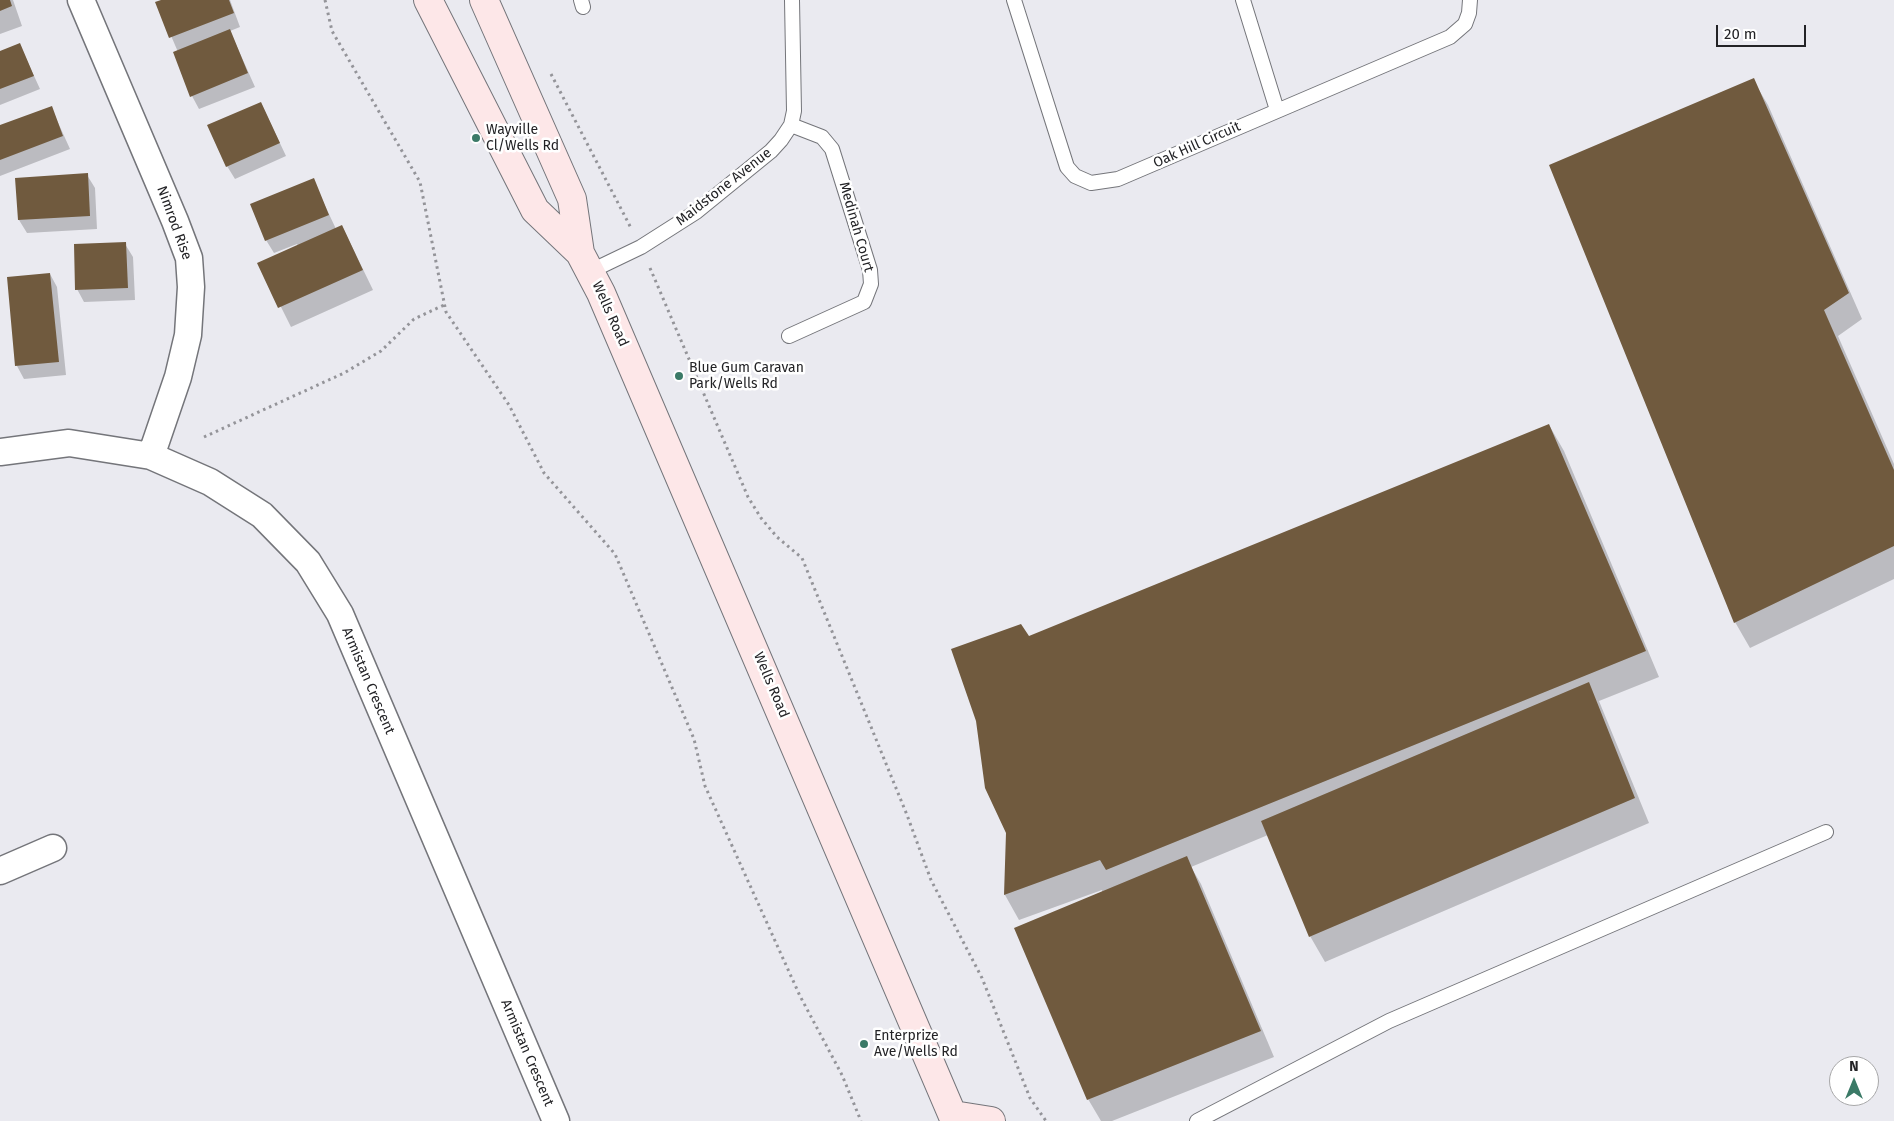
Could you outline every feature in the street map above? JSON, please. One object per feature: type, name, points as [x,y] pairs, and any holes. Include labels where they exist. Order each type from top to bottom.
[{"type":"main road","name":"Wells Road","points":[[428,0],[535,210],[585,262]]},
{"type":"main road","name":"Wells Road","points":[[484,0],[572,199],[585,262],[739,612],[954,1118]]},
{"type":"main road","points":[[954,1118],[991,1121]]},
{"type":"street","name":"Nimrod Rise","points":[[81,0],[176,221],[189,258],[191,287],[188,335],[178,377],[151,456]]},
{"type":"street","name":"Armistan Crescent","points":[[0,452],[69,443],[151,456],[210,482],[262,516],[308,562],[340,614],[556,1121]]},
{"type":"street","points":[[0,871],[53,848]]},
{"type":"lane","points":[[791,125],[794,111],[792,0]]},
{"type":"lane","name":"Oak Hill Circuit","points":[[1014,0],[1067,167],[1082,180],[1099,183],[1118,179],[1450,37],[1465,24],[1470,0]]},
{"type":"lane","points":[[1243,0],[1277,110]]},
{"type":"lane","name":"Maidstone Avenue","points":[[585,262],[641,247],[696,212],[771,150],[791,125]]},
{"type":"lane","name":"Medinah Court","points":[[790,336],[864,302],[871,284],[870,270],[832,149],[822,136],[791,125]]},
{"type":"lane","points":[[1197,1121],[1389,1021],[1826,832]]},
{"type":"path","points":[[325,0],[332,31],[420,182],[446,312],[509,405],[544,473],[615,554],[694,739],[705,786],[800,996],[842,1075],[861,1121]]},
{"type":"path","points":[[546,65],[641,247],[748,498],[777,537],[802,558],[907,815],[931,880],[982,978],[1030,1098],[1046,1121]]},
{"type":"path","points":[[204,437],[264,412],[344,373],[381,351],[414,319],[444,305]]},
{"type":"building","points":[[0,0],[10,0],[12,6],[0,11]]},
{"type":"building","points":[[161,0],[229,0],[234,13],[169,38],[155,2]]},
{"type":"building","points":[[230,29],[248,73],[190,97],[173,52]]},
{"type":"building","points":[[20,43],[34,76],[0,89],[0,51]]},
{"type":"building","points":[[1754,78],[1849,293],[1824,310],[1894,470],[1894,546],[1734,623],[1549,165]]},
{"type":"building","points":[[261,102],[280,143],[226,167],[207,125]]},
{"type":"building","points":[[52,106],[63,136],[0,160],[0,125]]},
{"type":"building","points":[[88,173],[90,216],[18,220],[15,178]]},
{"type":"building","points":[[314,178],[329,215],[265,241],[250,204]]},
{"type":"building","points":[[342,225],[363,270],[278,308],[257,263]]},
{"type":"building","points":[[126,242],[128,288],[75,290],[74,244]]},
{"type":"building","points":[[50,273],[59,362],[15,366],[7,277]]},
{"type":"building","points":[[1549,424],[1646,651],[1106,870],[1100,860],[1004,895],[1006,833],[985,788],[976,721],[951,649],[1021,624],[1029,636]]},
{"type":"building","points":[[1589,682],[1635,798],[1309,937],[1261,821]]},
{"type":"building","points":[[1187,856],[1261,1031],[1087,1100],[1014,928]]},
{"type":"place","name":"Wayville Cl/Wells Rd","points":[[476,138]]},
{"type":"place","name":"Blue Gum Caravan Park/Wells Rd","points":[[679,376]]},
{"type":"place","name":"Enterprize Ave/Wells Rd","points":[[864,1044]]}]
